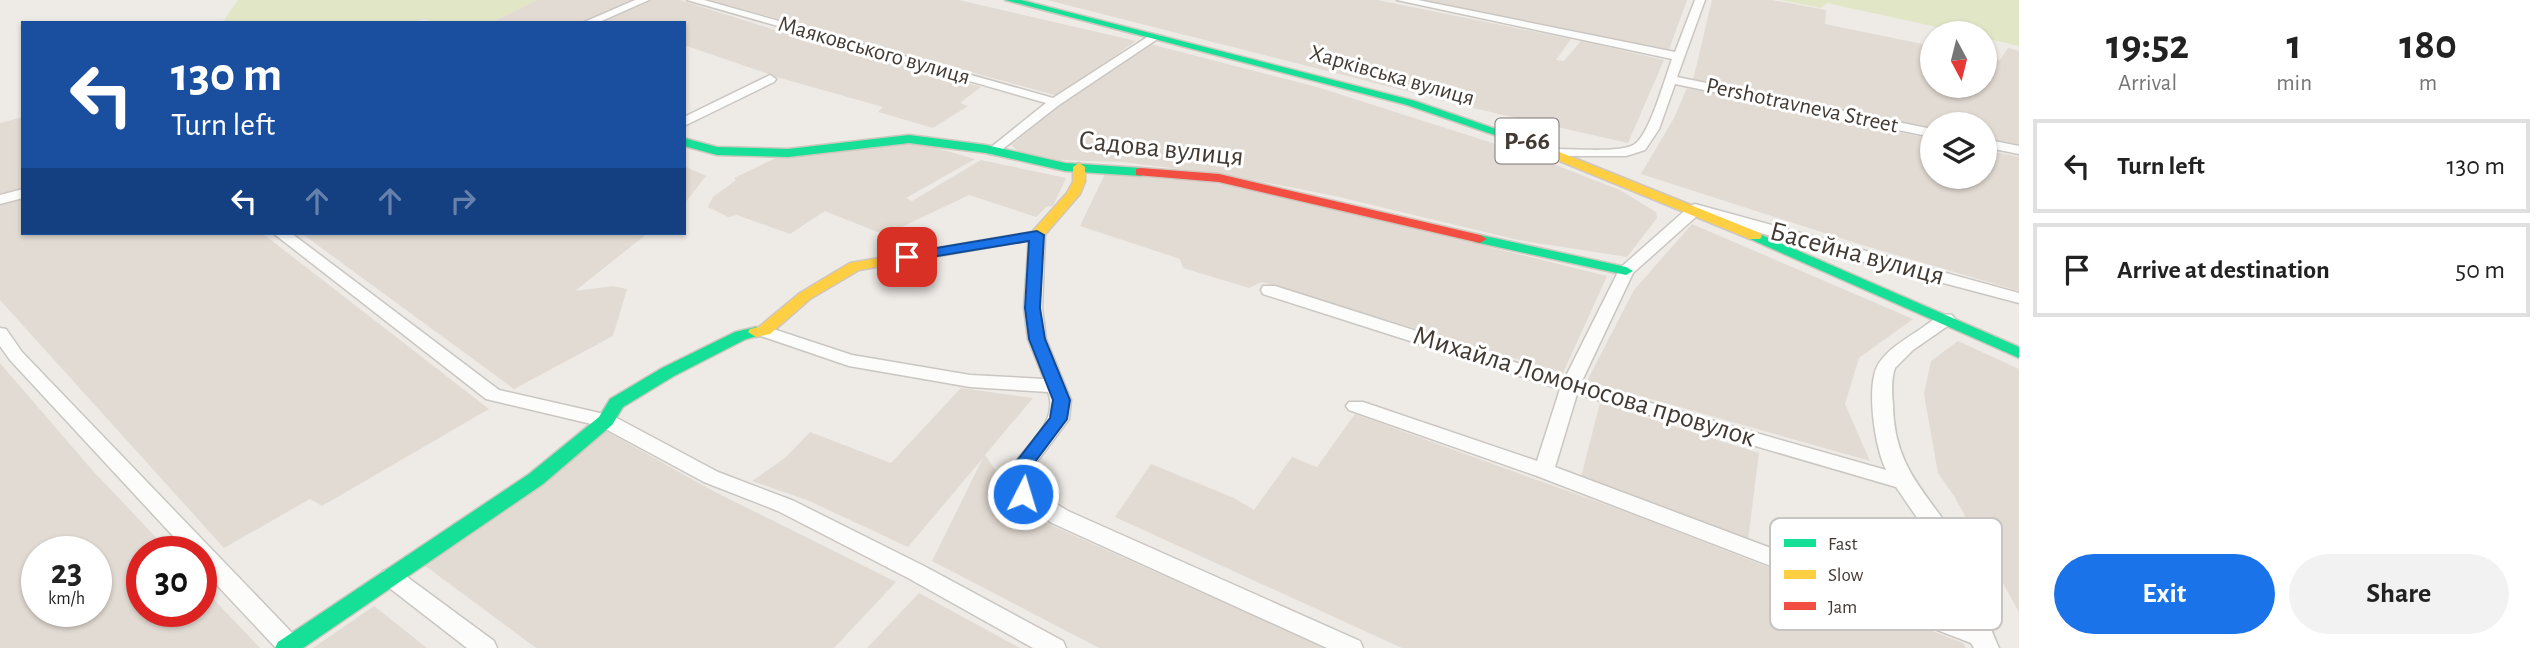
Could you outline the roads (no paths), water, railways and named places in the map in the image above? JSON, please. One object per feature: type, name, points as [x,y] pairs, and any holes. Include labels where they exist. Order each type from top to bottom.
[{"type":"street","points":[[592,21],[644,0]]},
{"type":"street","name":"Маяковського вулиця","points":[[692,0],[1055,102]]},
{"type":"street","name":"Харківська вулиця","points":[[1010,0],[1411,103],[1558,153],[1695,209],[2019,353]]},
{"type":"street","name":"Pershotravneva Street","points":[[1402,0],[1681,57]]},
{"type":"street","points":[[1558,153],[1626,152],[1640,147],[1652,129],[1672,80],[1700,0]]},
{"type":"street","points":[[995,151],[1055,102],[1156,36]]},
{"type":"street","points":[[686,121],[770,79]]},
{"type":"street","name":"Pershotravneva Street","points":[[1672,80],[1920,131]]},
{"type":"street","name":"Садова вулиця","points":[[686,143],[717,151],[788,153],[909,139],[995,151],[1041,163],[1219,178],[1626,271]]},
{"type":"street","points":[[1997,146],[2019,150]]},
{"type":"street","points":[[1079,167],[1079,182],[1073,194],[1037,235],[1033,308],[1037,339],[1061,400],[1059,419],[1020,470],[1023,494],[1060,517],[1351,648]]},
{"type":"street","points":[[0,200],[21,194]]},
{"type":"street","points":[[1544,471],[1570,386],[1626,271],[1695,209]]},
{"type":"street","name":"Басейна вулиця","points":[[1695,209],[1836,250],[2019,298]]},
{"type":"street","points":[[284,235],[494,396],[606,422],[711,477],[798,512],[1054,648]]},
{"type":"street","points":[[764,331],[805,296],[855,266],[1037,235]]},
{"type":"street","name":"Михайла Ломоносова провулок","points":[[1269,289],[1570,386],[1901,481]]},
{"type":"street","points":[[1928,518],[1901,481],[1891,460],[1883,434],[1882,408],[1886,368],[1898,355],[1946,319]]},
{"type":"street","points":[[217,570],[287,647],[536,479],[606,422],[616,403],[668,372],[741,335],[764,331],[849,359],[970,381],[1054,386]]},
{"type":"street","points":[[0,333],[16,356],[186,536]]},
{"type":"street","points":[[1356,406],[1544,471],[1770,559]]},
{"type":"street","points":[[391,577],[485,648]]},
{"type":"street","points":[[1953,630],[1984,642]]}]
